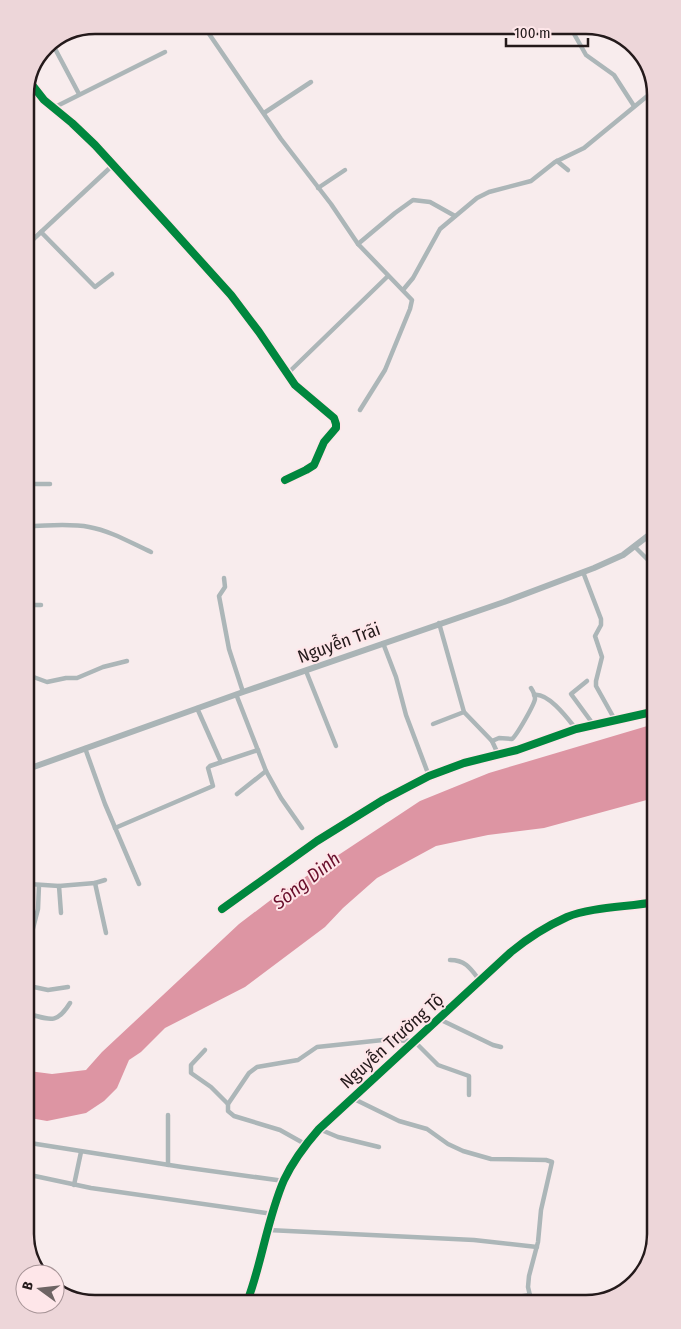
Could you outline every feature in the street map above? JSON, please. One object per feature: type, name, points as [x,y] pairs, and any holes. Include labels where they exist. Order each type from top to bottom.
[{"type":"main road","name":"Nguyễn Trãi","points":[[34,767],[236,694],[504,602],[612,561],[647,536]]},
{"type":"main road","name":"Nguyễn Trường Tộ","points":[[250,1295],[284,1181],[295,1160],[318,1129],[524,942],[567,917],[647,903]]},
{"type":"street","points":[[209,34],[358,244],[412,300],[384,370],[375,388],[360,410]]},
{"type":"street","points":[[574,34],[586,55],[614,75],[634,106]]},
{"type":"street","points":[[55,49],[79,94]]},
{"type":"street","points":[[53,108],[165,52]]},
{"type":"street","points":[[264,113],[311,82]]},
{"type":"street","points":[[35,90],[84,134],[113,165],[231,296],[259,332],[287,374],[300,389],[330,414],[336,424],[334,430],[324,442],[314,465],[285,480]]},
{"type":"street","points":[[404,290],[416,273],[442,226],[483,194],[531,181],[558,161],[584,148],[647,96]]},
{"type":"street","points":[[558,161],[568,170]]},
{"type":"street","points":[[34,239],[113,165]]},
{"type":"street","points":[[318,188],[345,170]]},
{"type":"street","points":[[358,244],[413,200],[430,202],[455,216]]},
{"type":"street","points":[[41,232],[95,287],[112,274]]},
{"type":"street","points":[[287,374],[388,276]]},
{"type":"street","points":[[34,484],[50,484]]},
{"type":"street","points":[[34,526],[73,525],[91,527],[150,552]]},
{"type":"street","points":[[634,546],[647,559]]},
{"type":"street","points":[[583,572],[602,619],[596,636],[602,657],[596,686],[615,720]]},
{"type":"street","points":[[224,578],[225,587],[219,596],[229,648],[243,692]]},
{"type":"street","points":[[34,604],[41,604]]},
{"type":"street","points":[[439,623],[464,712],[492,741],[498,754]]},
{"type":"street","points":[[383,643],[396,677],[406,715],[429,776]]},
{"type":"street","points":[[34,677],[48,682],[66,678],[77,678],[103,667],[127,661]]},
{"type":"street","points":[[306,671],[336,746]]},
{"type":"street","points":[[587,681],[571,694],[593,724]]},
{"type":"street","points":[[492,741],[499,738],[511,739],[516,736],[534,704],[534,695],[530,688]]},
{"type":"street","points":[[236,694],[266,771],[281,798],[302,828]]},
{"type":"street","points":[[534,695],[541,695],[556,706],[576,728]]},
{"type":"street","points":[[197,708],[221,762]]},
{"type":"street","points":[[433,724],[464,712]]},
{"type":"street","points":[[222,909],[317,841],[383,800],[429,776],[464,762],[517,750],[576,728],[647,713]]},
{"type":"street","points":[[85,748],[115,828],[139,884]]},
{"type":"street","points":[[115,828],[213,786],[208,768],[210,766],[258,750]]},
{"type":"street","points":[[237,794],[266,771]]},
{"type":"street","points":[[34,884],[59,886],[95,883],[105,880]]},
{"type":"street","points":[[95,883],[106,933]]},
{"type":"street","points":[[34,924],[38,908],[39,885]]},
{"type":"street","points":[[59,886],[61,913]]},
{"type":"street","points":[[450,960],[464,962],[480,981]]},
{"type":"street","points":[[34,987],[48,990],[68,987]]},
{"type":"street","points":[[34,1016],[45,1019],[56,1019],[62,1015],[70,1003]]},
{"type":"street","points":[[439,1019],[501,1047]]},
{"type":"street","points":[[306,1144],[280,1130],[234,1116],[228,1111],[228,1104],[251,1071],[261,1065],[298,1060],[317,1047],[383,1040],[414,1042],[438,1065],[469,1076],[469,1095]]},
{"type":"street","points":[[205,1050],[191,1065],[191,1073],[211,1087],[228,1104]]},
{"type":"street","points":[[352,1098],[399,1121],[427,1129],[448,1144],[463,1151],[491,1159],[552,1162],[541,1210],[537,1247],[529,1276],[530,1295]]},
{"type":"street","points":[[168,1115],[168,1165]]},
{"type":"street","points":[[318,1129],[338,1137],[379,1147]]},
{"type":"street","points":[[34,1145],[284,1181]]},
{"type":"street","points":[[74,1185],[81,1152]]},
{"type":"street","points":[[34,1176],[74,1185],[273,1214]]},
{"type":"street","points":[[268,1230],[474,1240],[537,1247]]},
{"type":"water","name":"Sông Dinh","points":[[647,726],[647,800],[544,828],[488,835],[436,846],[377,878],[325,927],[245,987],[165,1028],[141,1052],[129,1060],[117,1088],[104,1101],[86,1113],[47,1121],[34,1119],[34,1072],[52,1074],[86,1070],[102,1052],[239,924],[272,899],[420,801],[489,773]]},
{"type":"cycle path","points":[[35,88],[44,100],[95,145],[231,295],[295,385],[334,418],[336,428],[324,442],[314,465],[285,480]]},
{"type":"cycle path","points":[[222,909],[317,841],[383,800],[429,776],[464,763],[517,750],[576,729],[647,713]]},
{"type":"cycle path","points":[[249,1295],[273,1210],[284,1180],[291,1166],[319,1129],[511,952],[531,937],[545,928],[577,914],[598,909],[647,903]]}]
